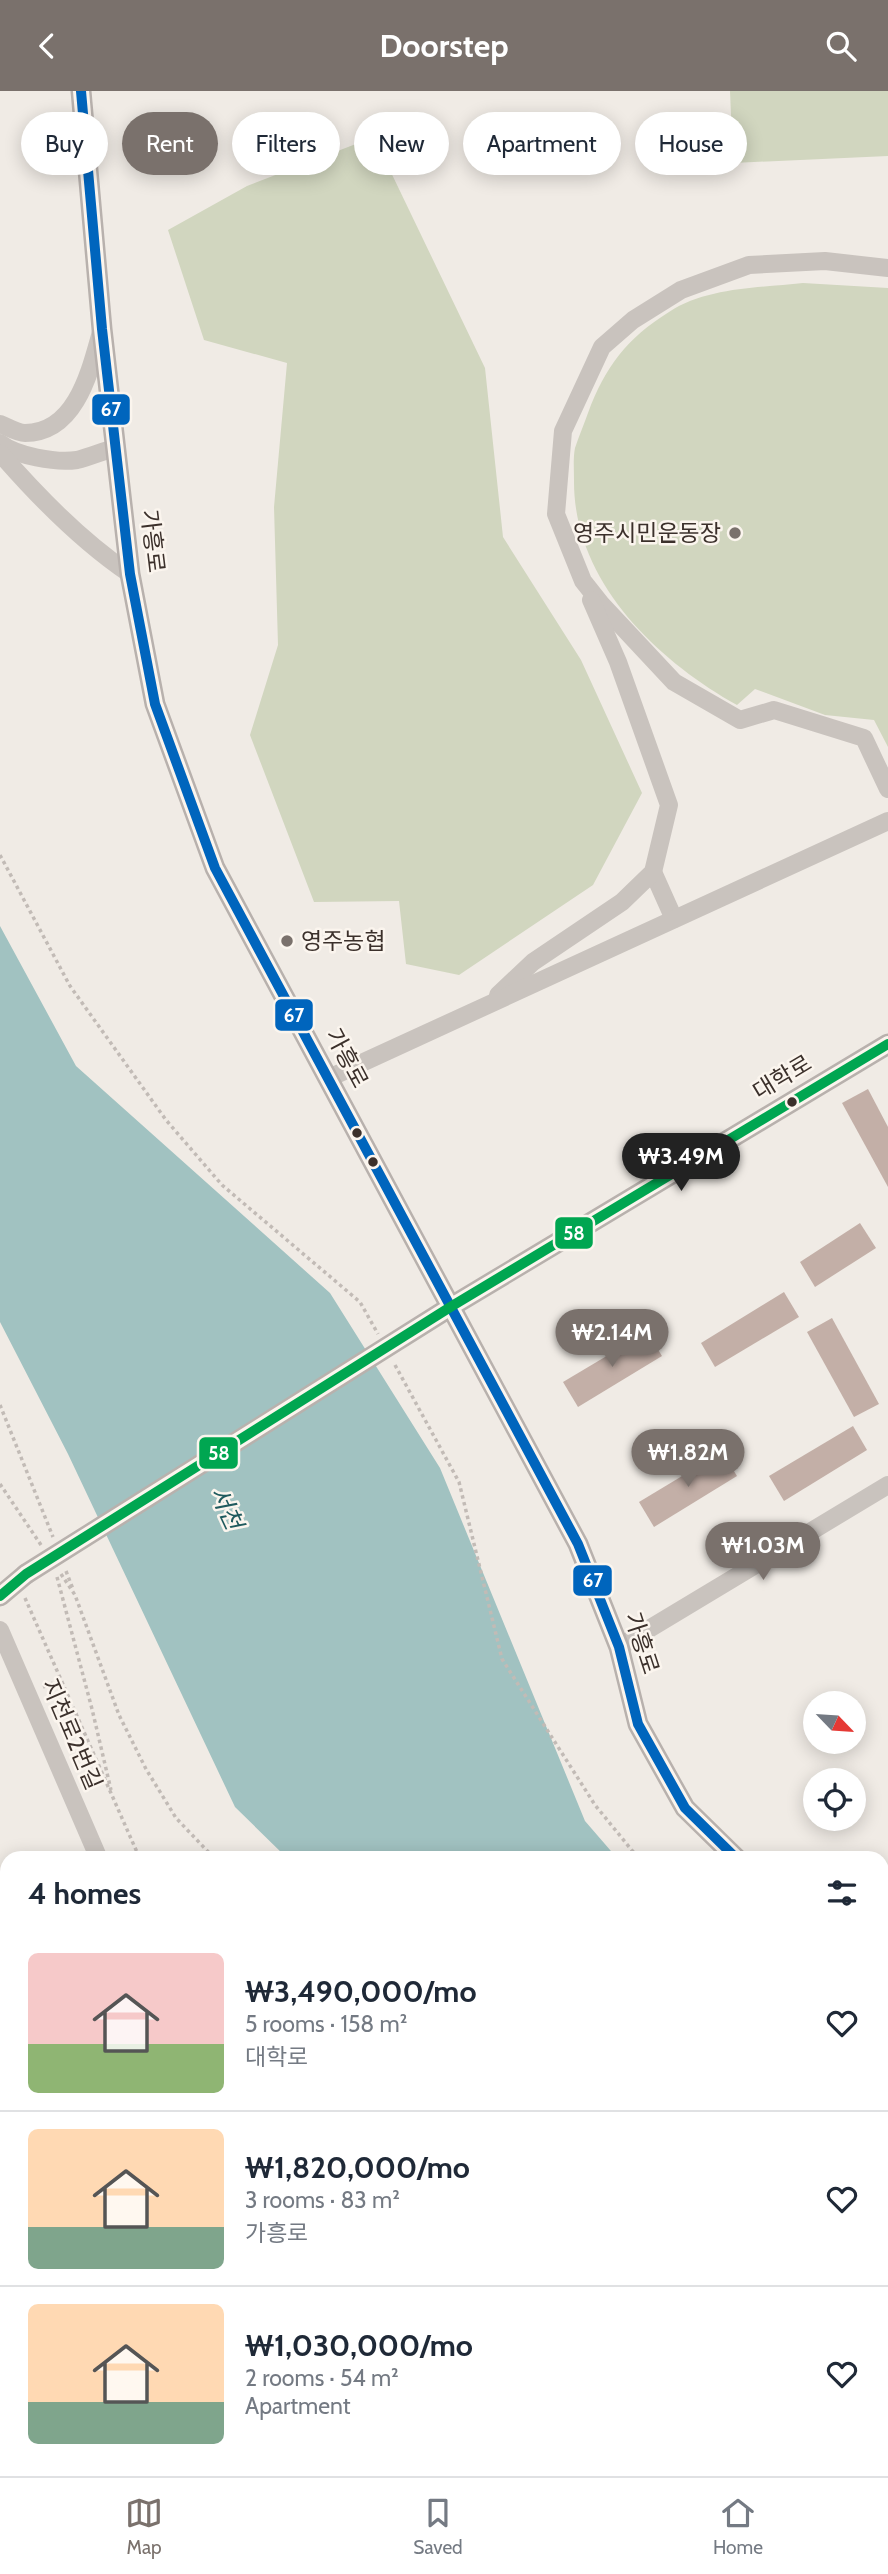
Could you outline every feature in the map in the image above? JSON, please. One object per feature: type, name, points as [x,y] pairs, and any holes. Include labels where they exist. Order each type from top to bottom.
[{"type":"main road","name":"가흥로","points":[[81,91],[102,329],[130,574],[155,704],[215,867],[578,1543],[618,1647],[638,1724],[685,1808],[729,1851]]},
{"type":"main road","name":"대학로","points":[[11,1586],[452,1306],[888,1044]]},
{"type":"street","points":[[487,1005],[533,962],[622,902],[653,872],[669,805],[618,662],[556,514],[563,431],[602,347],[633,320],[681,290],[749,265],[825,261],[888,268]]},
{"type":"street","points":[[0,423],[22,433],[55,425],[79,397],[102,329]]},
{"type":"street","points":[[0,443],[10,451],[39,458],[75,460],[115,448]]},
{"type":"street","points":[[0,453],[26,483],[98,553],[130,574]]},
{"type":"street","points":[[583,581],[674,682],[740,720],[774,710],[864,738],[880,756],[888,789]]},
{"type":"street","points":[[329,1078],[888,821]]},
{"type":"street","points":[[653,872],[674,919]]},
{"type":"street","points":[[618,1647],[888,1485]]},
{"type":"street","name":"지천로2번길","points":[[0,1630],[96,1851]]},
{"type":"path","points":[[0,855],[70,986],[166,1121],[222,1185],[360,1302],[380,1338]]},
{"type":"path","points":[[393,1361],[459,1482],[502,1659],[595,1805],[632,1851]]},
{"type":"path","points":[[0,1405],[56,1546]]},
{"type":"path","points":[[0,1484],[45,1551]]},
{"type":"path","points":[[66,1570],[119,1715],[146,1769],[176,1818],[207,1851]]},
{"type":"path","points":[[75,1595],[58,1575],[113,1799]]},
{"type":"path","points":[[11,1586],[136,1851]]},
{"type":"green space","points":[[730,91],[888,91],[888,156],[747,162],[747,112],[731,112]]},
{"type":"green space","points":[[354,145],[354,175],[392,175],[485,368],[503,537],[581,660],[642,793],[593,885],[459,975],[406,964],[399,901],[314,902],[250,735],[278,645],[274,507],[287,363],[204,340],[168,230],[247,186],[276,175],[340,175],[340,150]]},
{"type":"green space","name":"영주시민운동장","points":[[803,283],[888,288],[888,747],[874,720],[825,715],[755,689],[737,705],[677,665],[624,613],[604,583],[588,551],[577,516],[575,448],[602,381],[629,343],[669,312],[700,298],[734,290]]},
{"type":"water","name":"서천","points":[[0,926],[76,1066],[330,1293],[440,1468],[585,1821],[611,1851],[280,1851],[235,1807],[68,1454],[0,1322]]},
{"type":"building","points":[[868,1089],[888,1127],[888,1187],[842,1103]]},
{"type":"building","points":[[860,1223],[876,1248],[815,1287],[800,1262]]},
{"type":"building","points":[[784,1292],[799,1317],[715,1367],[701,1343]]},
{"type":"building","points":[[832,1318],[879,1404],[854,1417],[807,1332]]},
{"type":"building","points":[[647,1332],[662,1356],[578,1407],[563,1382]]},
{"type":"building","points":[[853,1426],[867,1450],[784,1501],[769,1476]]},
{"type":"building","points":[[722,1452],[737,1476],[654,1527],[639,1502]]},
{"type":"transit line","name":"67","points":[[81,91],[102,329],[130,574],[155,704],[215,868],[578,1544],[619,1647],[638,1724],[685,1808],[729,1851]]},
{"type":"transit line","name":"58","points":[[0,1596],[26,1574],[452,1306],[888,1044]]},
{"type":"place","name":"영주시민운동장","points":[[735,533]]},
{"type":"place","name":"영주농협","points":[[287,941]]}]
